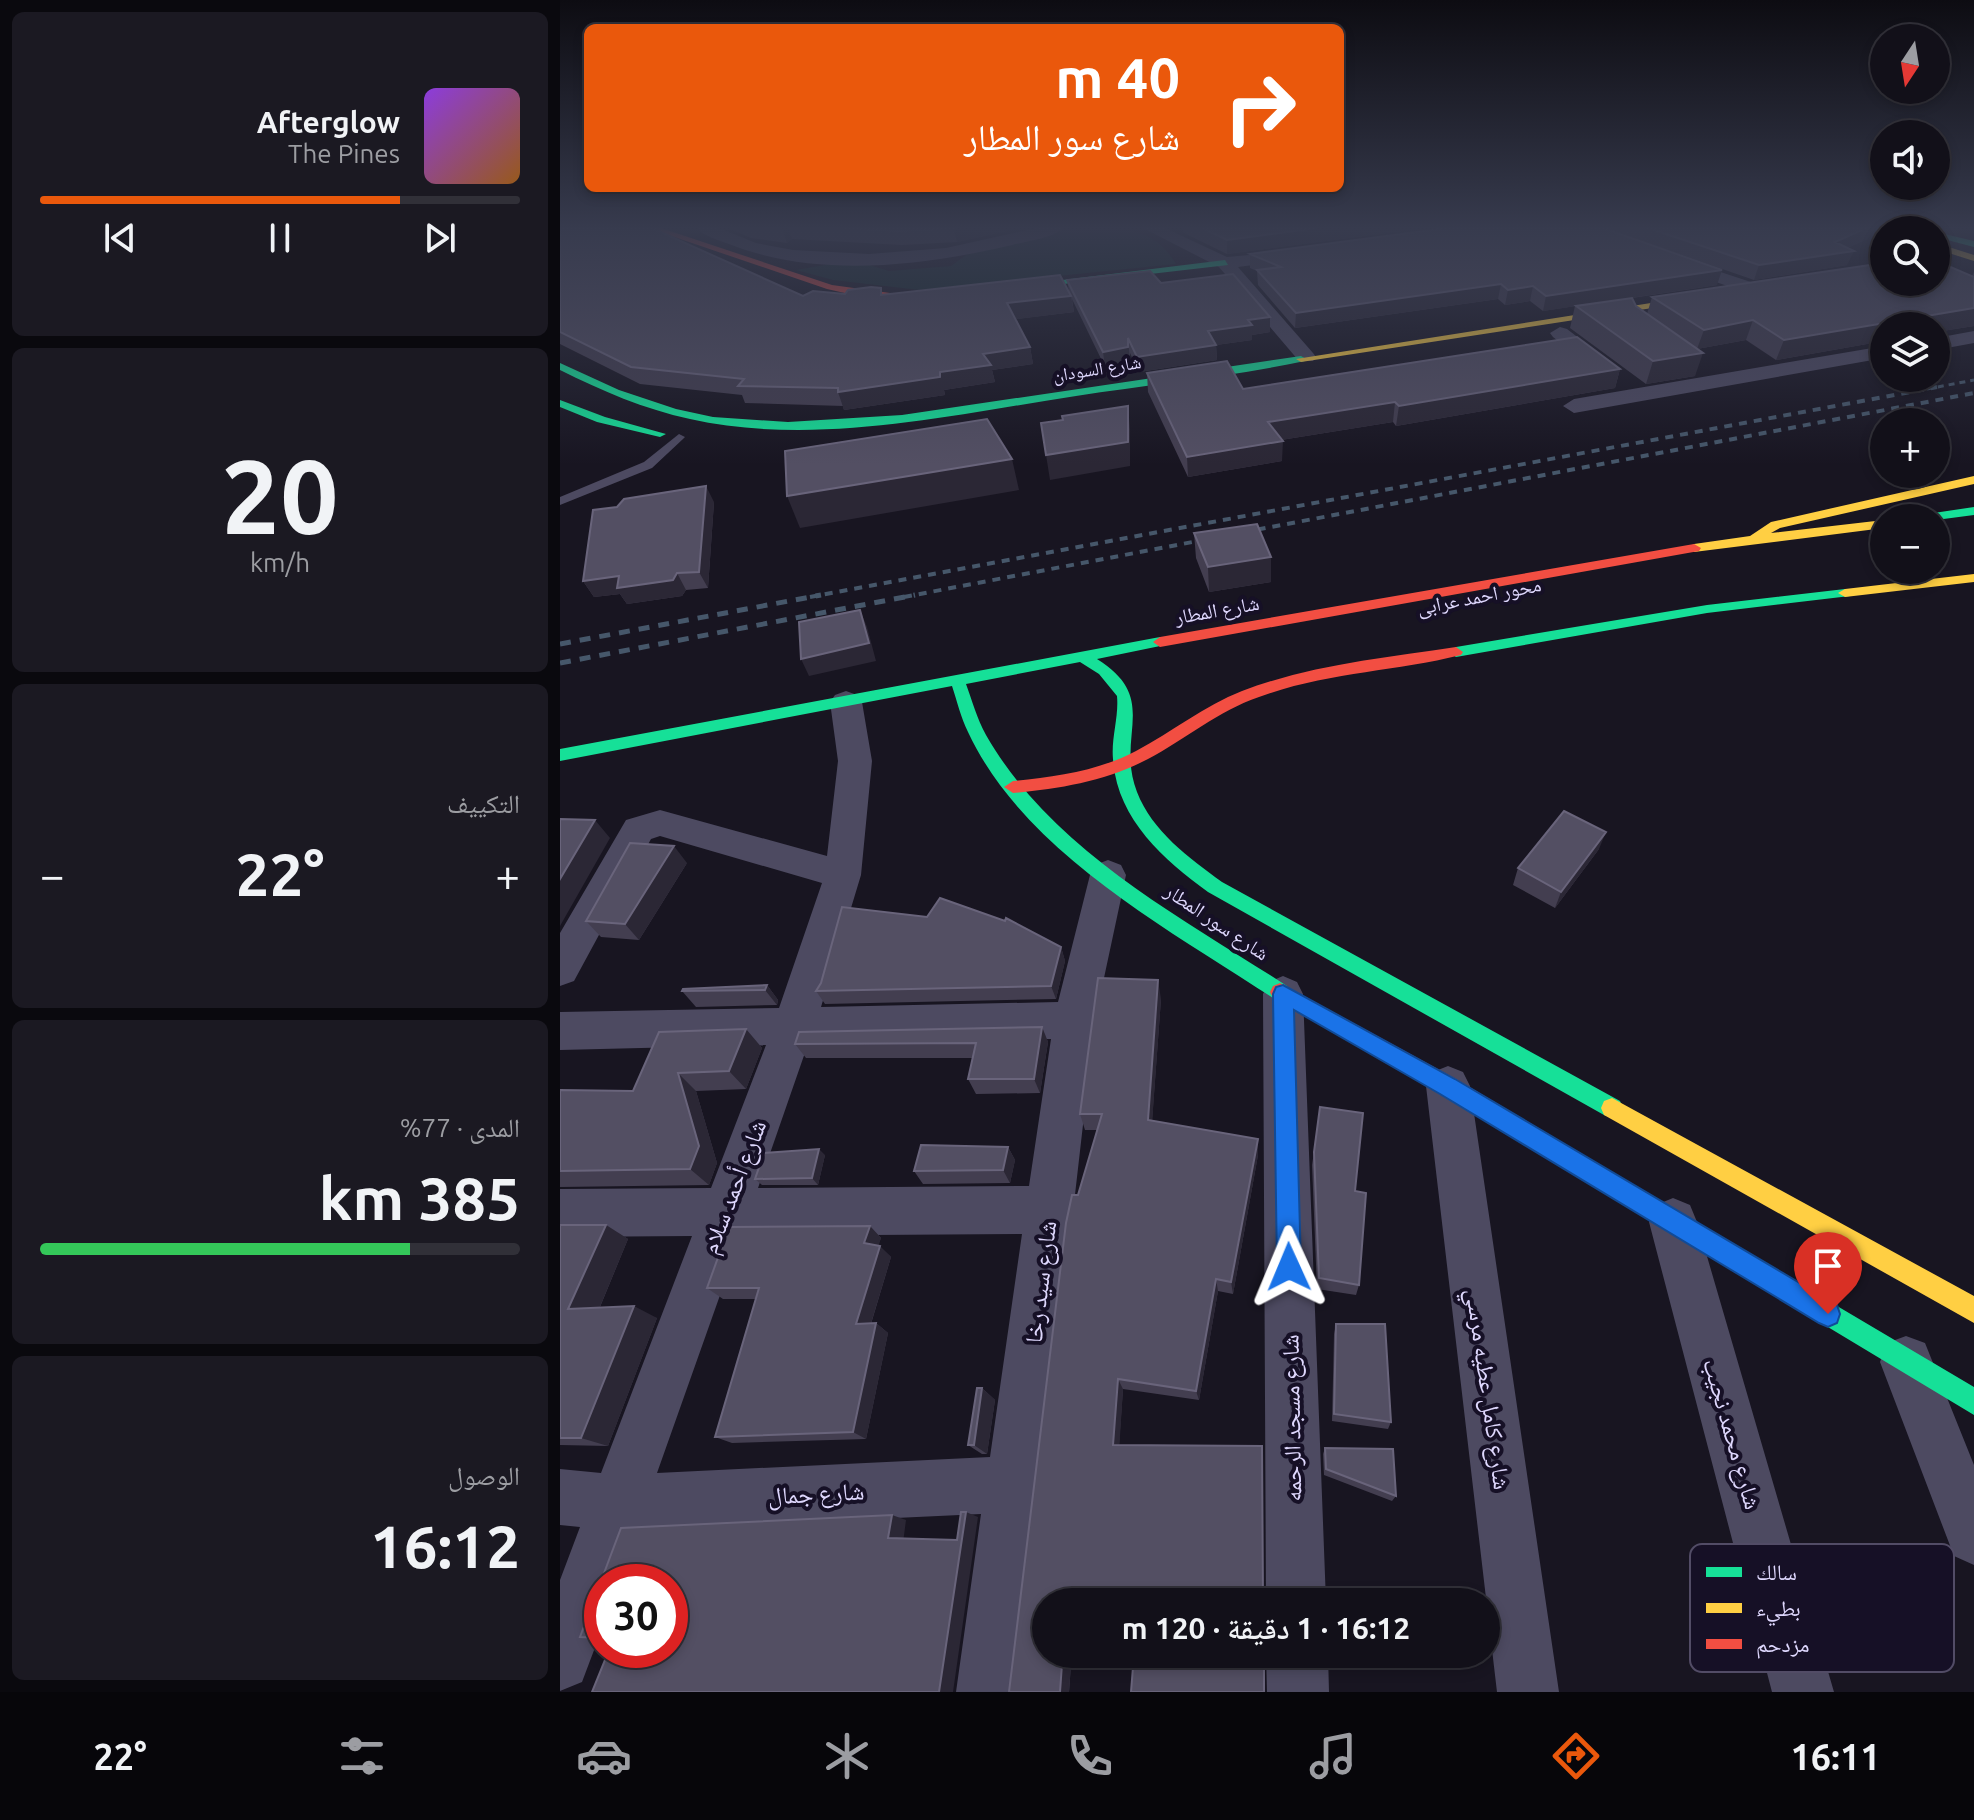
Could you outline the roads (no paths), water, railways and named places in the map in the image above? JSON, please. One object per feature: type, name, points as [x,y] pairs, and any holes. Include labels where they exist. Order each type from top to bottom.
[{"type":"main road","name":"شارع السودان","points":[[560,366],[645,404],[696,417],[790,425],[881,421],[1306,357],[1687,307]]},
{"type":"main road","name":"شارع السودان","points":[[766,444],[848,441],[941,431],[1560,333],[1645,325],[1718,307]]},
{"type":"main road","points":[[560,403],[601,420],[686,438],[696,417]]},
{"type":"main road","points":[[1756,537],[1776,525],[1974,480]]},
{"type":"main road","points":[[1950,515],[1974,511]]},
{"type":"main road","name":"شارع المطار","points":[[560,755],[1082,656],[1756,537],[1870,526]]},
{"type":"main road","points":[[1013,787],[1069,780],[1122,764],[1220,707],[1246,695],[1301,678],[1707,609],[1974,578]]},
{"type":"main road","name":"شارع سور المطار","points":[[1082,656],[1100,664],[1123,688],[1128,714],[1123,734],[1122,764],[1131,800],[1145,823],[1169,851],[1215,887],[1974,1310]]},
{"type":"main road","name":"شارع سور المطار","points":[[957,680],[964,709],[992,762],[1065,846],[1283,994],[1448,1086],[1974,1402]]},
{"type":"main road","points":[[1122,764],[1142,729]]},
{"type":"street","points":[[1263,307],[1306,357]]},
{"type":"street","points":[[1560,333],[1640,394]]},
{"type":"street","points":[[1950,341],[1974,337]]},
{"type":"street","points":[[1574,406],[1870,354]]},
{"type":"street","points":[[1700,363],[1725,380]]},
{"type":"street","name":"شارع أحمد سلام","points":[[560,1660],[794,1026],[843,875],[855,761],[846,702]]},
{"type":"street","points":[[560,969],[636,835],[645,825],[660,823],[843,875]]},
{"type":"street","name":"شارع سيد رخا","points":[[987,1692],[1074,1020],[1108,875]]},
{"type":"street","name":"شارع مسجد الرحمه","points":[[1283,994],[1296,1588]]},
{"type":"street","points":[[560,1031],[1074,1020]]},
{"type":"street","name":"شارع كامل عطيه مرسي","points":[[1448,1086],[1528,1692]]},
{"type":"street","points":[[560,1213],[1050,1210]]},
{"type":"street","name":"شارع محمد نجيب","points":[[1673,1222],[1762,1544]]},
{"type":"street","points":[[1905,1361],[1974,1536]]},
{"type":"street","name":"شارع جمال","points":[[560,1497],[617,1503],[1015,1484]]},
{"type":"street","points":[[1297,1668],[1298,1692]]},
{"type":"street","name":"شارع محمد نجيب","points":[[1797,1672],[1803,1692]]},
{"type":"lane","points":[[560,501],[648,465],[686,438]]},
{"type":"railway","points":[[1950,385],[1974,380]]},
{"type":"railway","points":[[810,597],[1910,392]]},
{"type":"railway","points":[[904,597],[1974,393]]},
{"type":"railway","points":[[560,644],[821,595]]},
{"type":"railway","points":[[560,663],[915,595]]}]
